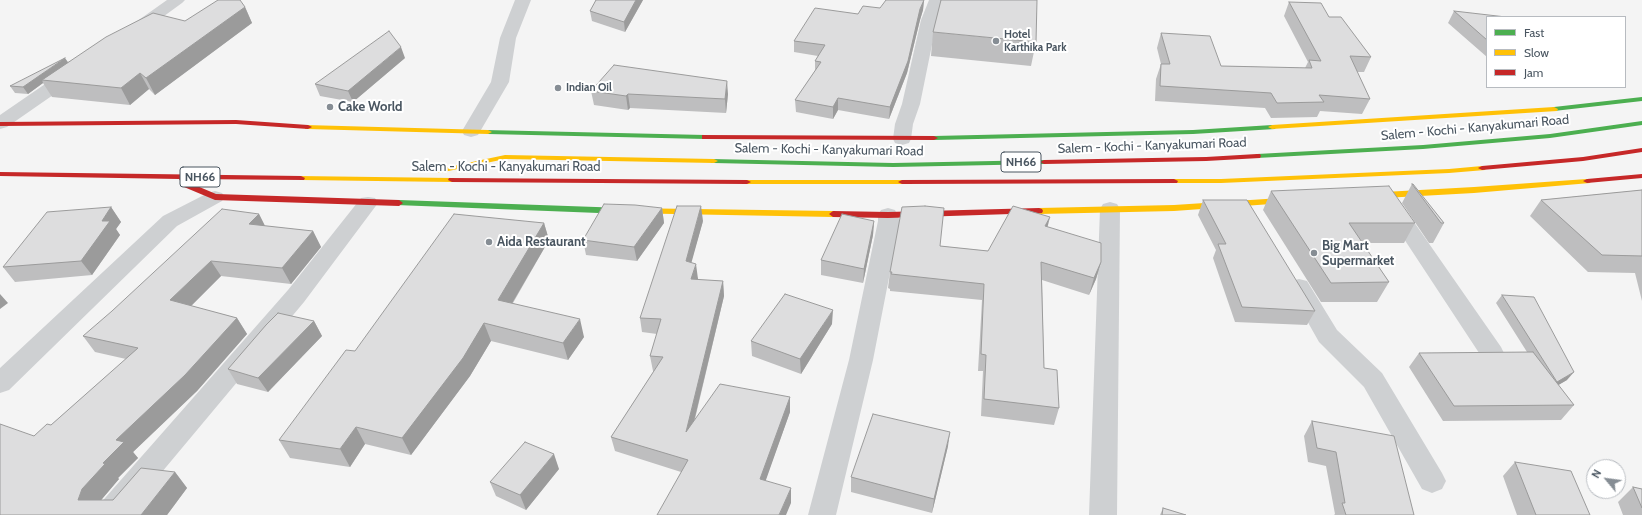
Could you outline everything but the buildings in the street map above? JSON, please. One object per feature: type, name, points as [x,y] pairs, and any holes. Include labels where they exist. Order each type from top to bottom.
[{"type":"main road","points":[[0,124],[236,122],[335,129],[760,138],[902,139],[1193,132],[1562,109],[1642,100]]},
{"type":"main road","name":"Salem - Kochi - Kanyakumari Road","points":[[400,179],[505,156],[893,165],[1206,159],[1423,147],[1550,136],[1642,124]]},
{"type":"main road","name":"Salem - Kochi - Kanyakumari Road","points":[[0,174],[504,181],[1221,181],[1448,171],[1583,159],[1642,150]]},
{"type":"main road","points":[[181,176],[187,185],[215,197],[635,211],[888,215],[1174,208],[1307,200]]},
{"type":"main road","points":[[1353,197],[1474,190],[1642,176]]},
{"type":"street","points":[[122,38],[177,0]]},
{"type":"street","points":[[471,131],[500,82],[508,38],[523,0]]},
{"type":"street","points":[[902,139],[904,124],[911,104],[929,20],[937,0]]},
{"type":"street","points":[[0,124],[84,65]]},
{"type":"street","points":[[1384,195],[1492,353]]},
{"type":"street","points":[[0,383],[170,221],[215,197]]},
{"type":"street","points":[[108,515],[296,296],[368,203]]},
{"type":"street","points":[[1246,203],[1261,227]]},
{"type":"street","points":[[1103,515],[1110,209]]},
{"type":"street","points":[[822,515],[861,360],[889,221],[888,215]]},
{"type":"street","points":[[1289,271],[1328,336],[1373,380],[1432,481]]},
{"type":"traffic: fast","points":[[1554,109],[1642,99]]},
{"type":"traffic: fast","points":[[1257,156],[1423,147],[1550,136],[1642,123]]},
{"type":"traffic: fast","points":[[934,138],[1193,132],[1272,127]]},
{"type":"traffic: fast","points":[[488,132],[705,137]]},
{"type":"traffic: fast","points":[[714,161],[893,165],[1044,162]]},
{"type":"traffic: fast","points":[[399,203],[624,211]]},
{"type":"traffic: slow","points":[[1272,127],[1554,109]]},
{"type":"traffic: slow","points":[[308,127],[488,132]]},
{"type":"traffic: slow","points":[[439,171],[505,157],[714,161]]},
{"type":"traffic: slow","points":[[1174,181],[1221,181],[1449,171],[1482,168]]},
{"type":"traffic: slow","points":[[301,178],[452,180]]},
{"type":"traffic: slow","points":[[1366,196],[1474,190],[1587,181]]},
{"type":"traffic: slow","points":[[747,182],[902,182]]},
{"type":"traffic: slow","points":[[1039,211],[1174,208],[1296,200]]},
{"type":"traffic: slow","points":[[624,211],[833,214]]},
{"type":"traffic: jam","points":[[0,124],[236,122],[308,127]]},
{"type":"traffic: jam","points":[[705,137],[934,138]]},
{"type":"traffic: jam","points":[[1482,168],[1583,159],[1642,150]]},
{"type":"traffic: jam","points":[[1044,162],[1206,159],[1257,156]]},
{"type":"traffic: jam","points":[[0,174],[301,178]]},
{"type":"traffic: jam","points":[[181,176],[187,185],[215,197],[399,203]]},
{"type":"traffic: jam","points":[[1587,181],[1642,176]]},
{"type":"traffic: jam","points":[[452,180],[747,182]]},
{"type":"traffic: jam","points":[[902,182],[1174,181]]},
{"type":"traffic: jam","points":[[833,214],[888,215],[1039,211]]},
{"type":"place","name":"Hotel Karthika Park","points":[[996,41]]},
{"type":"place","name":"Indian Oil","points":[[558,88]]},
{"type":"place","name":"Cake World","points":[[330,107]]},
{"type":"place","name":"Aida Restaurant","points":[[489,242]]},
{"type":"place","name":"Big Mart Supermarket","points":[[1314,253]]}]
